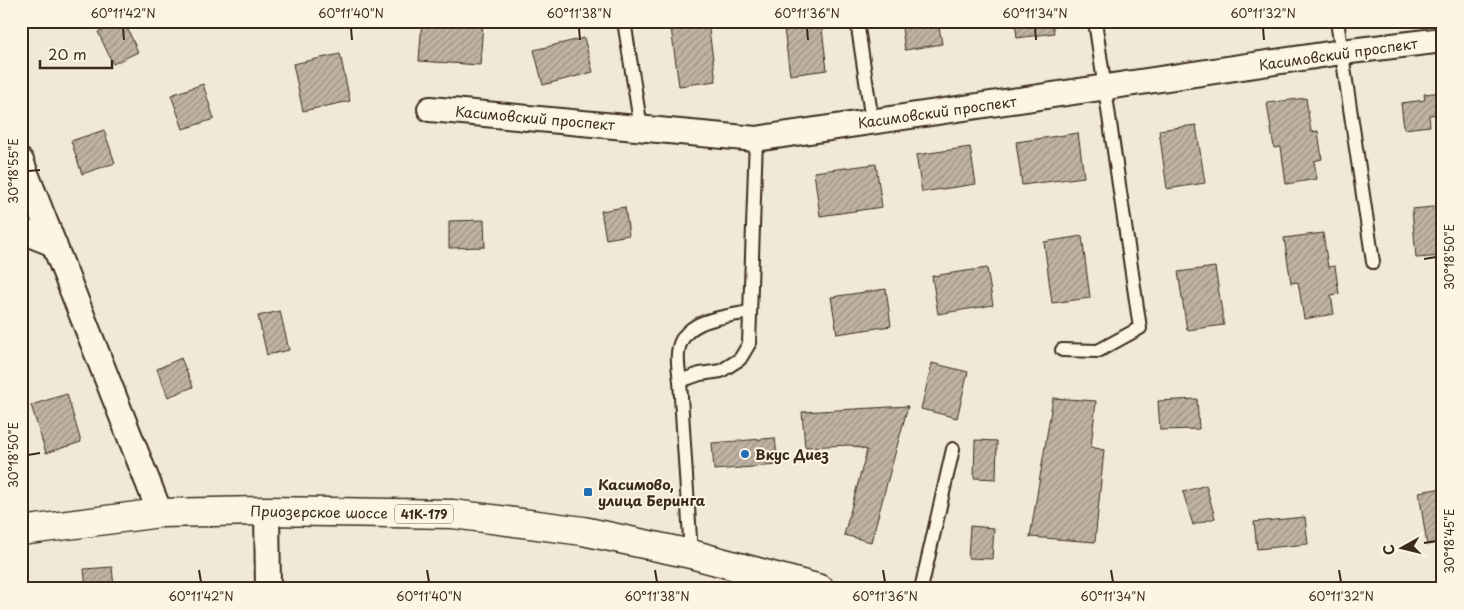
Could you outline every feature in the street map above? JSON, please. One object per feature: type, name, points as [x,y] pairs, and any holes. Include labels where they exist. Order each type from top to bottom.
[{"type":"main road","name":"Приозерское шоссе","points":[[21,531],[160,513],[266,511],[453,514],[583,531],[691,554],[820,589]]},
{"type":"street","name":"Касимовский проспект","points":[[430,109],[756,139],[1342,52],[1443,40]]},
{"type":"street","points":[[21,161],[160,513]]},
{"type":"street","points":[[21,228],[24,232],[54,244]]},
{"type":"street","points":[[266,511],[268,589]]},
{"type":"lane","points":[[624,21],[641,128]]},
{"type":"lane","points":[[857,21],[872,122]]},
{"type":"lane","points":[[1062,350],[1098,351],[1140,328],[1095,21]]},
{"type":"lane","points":[[1337,21],[1373,262]]},
{"type":"lane","points":[[680,381],[700,374],[721,371],[740,359],[749,344],[756,139]]},
{"type":"lane","points":[[691,554],[678,353],[683,336],[702,322],[750,312]]},
{"type":"lane","points":[[921,589],[953,449]]},
{"type":"building","points":[[120,21],[124,21],[138,52],[113,64],[98,32]]},
{"type":"building","points":[[422,21],[483,22],[480,65],[419,61]]},
{"type":"building","points":[[783,21],[821,21],[827,70],[790,75]]},
{"type":"building","points":[[901,21],[938,21],[942,44],[905,50]]},
{"type":"building","points":[[1015,21],[1052,21],[1054,33],[1017,38]]},
{"type":"building","points":[[708,23],[716,81],[679,86],[671,28]]},
{"type":"building","points":[[584,38],[593,72],[543,85],[534,50]]},
{"type":"building","points":[[340,54],[350,101],[303,111],[293,64]]},
{"type":"building","points":[[203,84],[214,119],[183,129],[171,95]]},
{"type":"building","points":[[1443,92],[1443,114],[1429,115],[1430,126],[1404,129],[1401,103],[1425,100],[1424,94]]},
{"type":"building","points":[[1306,98],[1311,132],[1318,131],[1322,159],[1314,161],[1317,179],[1286,184],[1281,147],[1274,148],[1267,103]]},
{"type":"building","points":[[1196,125],[1205,183],[1167,189],[1159,130]]},
{"type":"building","points":[[104,130],[115,163],[82,174],[71,141]]},
{"type":"building","points":[[1078,133],[1084,177],[1022,185],[1016,142]]},
{"type":"building","points":[[970,147],[976,184],[922,192],[916,155]]},
{"type":"building","points":[[876,164],[882,207],[820,216],[814,172]]},
{"type":"building","points":[[1443,206],[1443,256],[1416,258],[1412,209]]},
{"type":"building","points":[[625,207],[629,235],[606,239],[601,211]]},
{"type":"building","points":[[484,220],[485,247],[449,248],[449,221]]},
{"type":"building","points":[[1323,233],[1328,267],[1335,266],[1339,294],[1331,295],[1334,314],[1304,319],[1298,282],[1291,283],[1284,238]]},
{"type":"building","points":[[1082,236],[1090,298],[1052,303],[1044,242]]},
{"type":"building","points":[[1215,267],[1224,325],[1187,330],[1178,272]]},
{"type":"building","points":[[987,268],[993,305],[938,314],[932,276]]},
{"type":"building","points":[[886,289],[891,326],[837,334],[831,297]]},
{"type":"building","points":[[280,311],[289,350],[267,355],[258,316]]},
{"type":"building","points":[[181,358],[193,387],[168,397],[157,369]]},
{"type":"building","points":[[932,363],[968,372],[957,418],[921,409]]},
{"type":"building","points":[[67,394],[81,442],[46,453],[31,405]]},
{"type":"building","points":[[1053,398],[1096,401],[1091,447],[1104,450],[1095,542],[1030,537]]},
{"type":"building","points":[[1197,399],[1199,429],[1160,430],[1158,401]]},
{"type":"building","points":[[908,406],[871,542],[844,535],[867,450],[850,445],[805,447],[802,412]]},
{"type":"building","name":"Вкус Диез","points":[[775,438],[778,465],[714,470],[712,443]]},
{"type":"building","points":[[975,440],[997,441],[996,479],[974,478]]},
{"type":"building","points":[[1206,485],[1215,518],[1193,525],[1183,492]]},
{"type":"building","points":[[1443,488],[1443,542],[1427,545],[1419,492]]},
{"type":"building","points":[[1305,517],[1308,544],[1257,549],[1254,522]]},
{"type":"building","points":[[970,526],[994,528],[992,559],[968,558]]},
{"type":"building","points":[[112,567],[114,587],[86,589],[84,569]]},
{"type":"place","name":"Вкус Диез","points":[[745,454]]},
{"type":"place","name":"Касимово, улица Беринга","points":[[588,492]]}]
